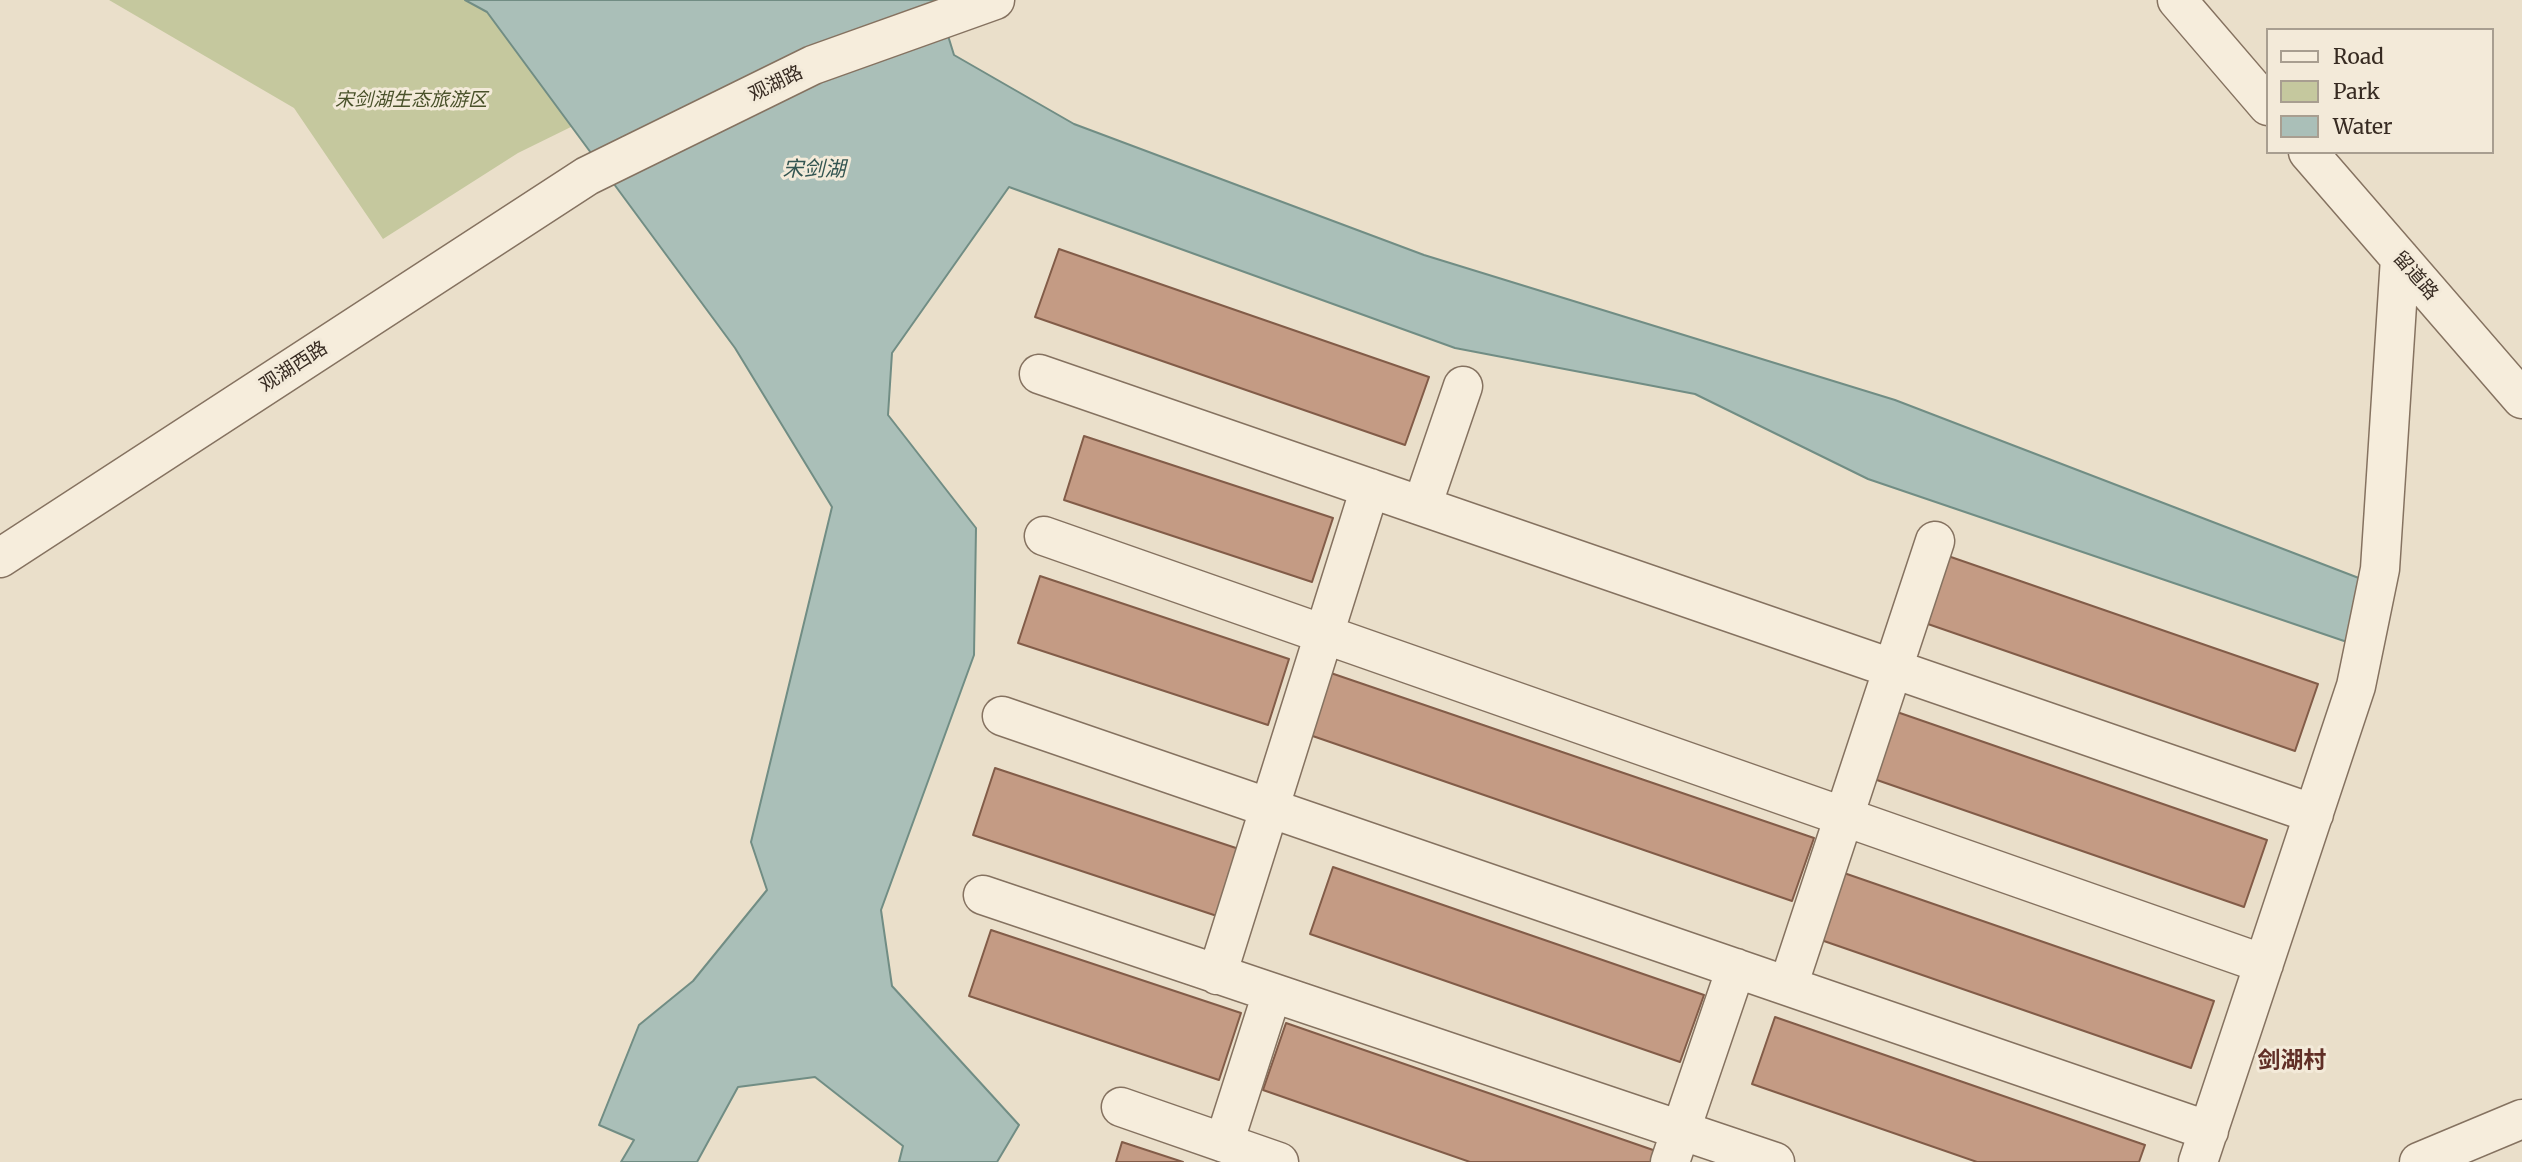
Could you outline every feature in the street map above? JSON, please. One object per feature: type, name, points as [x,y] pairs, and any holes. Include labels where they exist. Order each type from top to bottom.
[{"type":"street","points":[[2177,0],[2266,104]]},
{"type":"street","name":"观湖路","points":[[587,176],[814,65],[983,4]]},
{"type":"street","name":"留道路","points":[[2310,154],[2522,399]]},
{"type":"street","name":"观湖西路","points":[[0,558],[587,176]]},
{"type":"street","points":[[1002,716],[1788,986],[2203,1146],[2356,686],[2380,569],[2400,258]]},
{"type":"street","points":[[1039,374],[2314,814]]},
{"type":"street","points":[[1422,506],[1463,386]]},
{"type":"street","points":[[1217,975],[1370,488]]},
{"type":"street","points":[[1044,536],[2264,964]]},
{"type":"street","points":[[1788,986],[1935,541]]},
{"type":"street","points":[[983,895],[1272,993],[1675,1146],[1775,1162]]},
{"type":"street","points":[[1675,1146],[1736,968]]},
{"type":"street","points":[[1224,1143],[1272,993]]},
{"type":"street","points":[[1121,1107],[1279,1162]]},
{"type":"street","points":[[2419,1162],[2522,1119]]},
{"type":"green space","name":"宋剑湖生态旅游区","points":[[109,0],[858,0],[752,38],[518,153],[383,239],[294,108]]},
{"type":"water","name":"宋剑湖","points":[[465,0],[937,0],[954,55],[1074,124],[1424,255],[1895,400],[2364,580],[2350,643],[1868,479],[1695,394],[1455,348],[1009,187],[892,353],[888,415],[976,528],[974,655],[881,910],[892,986],[1019,1125],[997,1162],[899,1162],[903,1146],[815,1077],[738,1087],[697,1162],[621,1162],[634,1140],[599,1125],[639,1025],[693,981],[767,890],[751,842],[832,507],[735,348],[487,12]]},
{"type":"building","points":[[1059,249],[1429,377],[1405,445],[1035,317]]},
{"type":"building","points":[[1084,436],[1333,518],[1312,582],[1064,500]]},
{"type":"building","points":[[1948,556],[2318,684],[2295,751],[1925,623]]},
{"type":"building","points":[[1040,576],[1289,659],[1268,725],[1018,643]]},
{"type":"building","points":[[1322,670],[1814,838],[1792,901],[1301,732]]},
{"type":"building","points":[[1897,712],[2267,840],[2244,907],[1874,779]]},
{"type":"building","points":[[995,768],[1245,851],[1223,918],[973,835]]},
{"type":"building","points":[[1333,867],[1704,995],[1680,1062],[1310,934]]},
{"type":"building","points":[[1844,873],[2214,1001],[2191,1068],[1821,940]]},
{"type":"building","points":[[991,930],[1241,1013],[1219,1080],[969,996]]},
{"type":"building","points":[[1775,1017],[2145,1145],[2139,1162],[1977,1162],[1752,1084]]},
{"type":"building","points":[[1286,1023],[1656,1151],[1653,1162],[1470,1162],[1263,1090]]},
{"type":"building","points":[[1122,1142],[1183,1162],[1116,1162]]},
{"type":"district","name":"剑湖村","points":[[2292,1061]]}]
